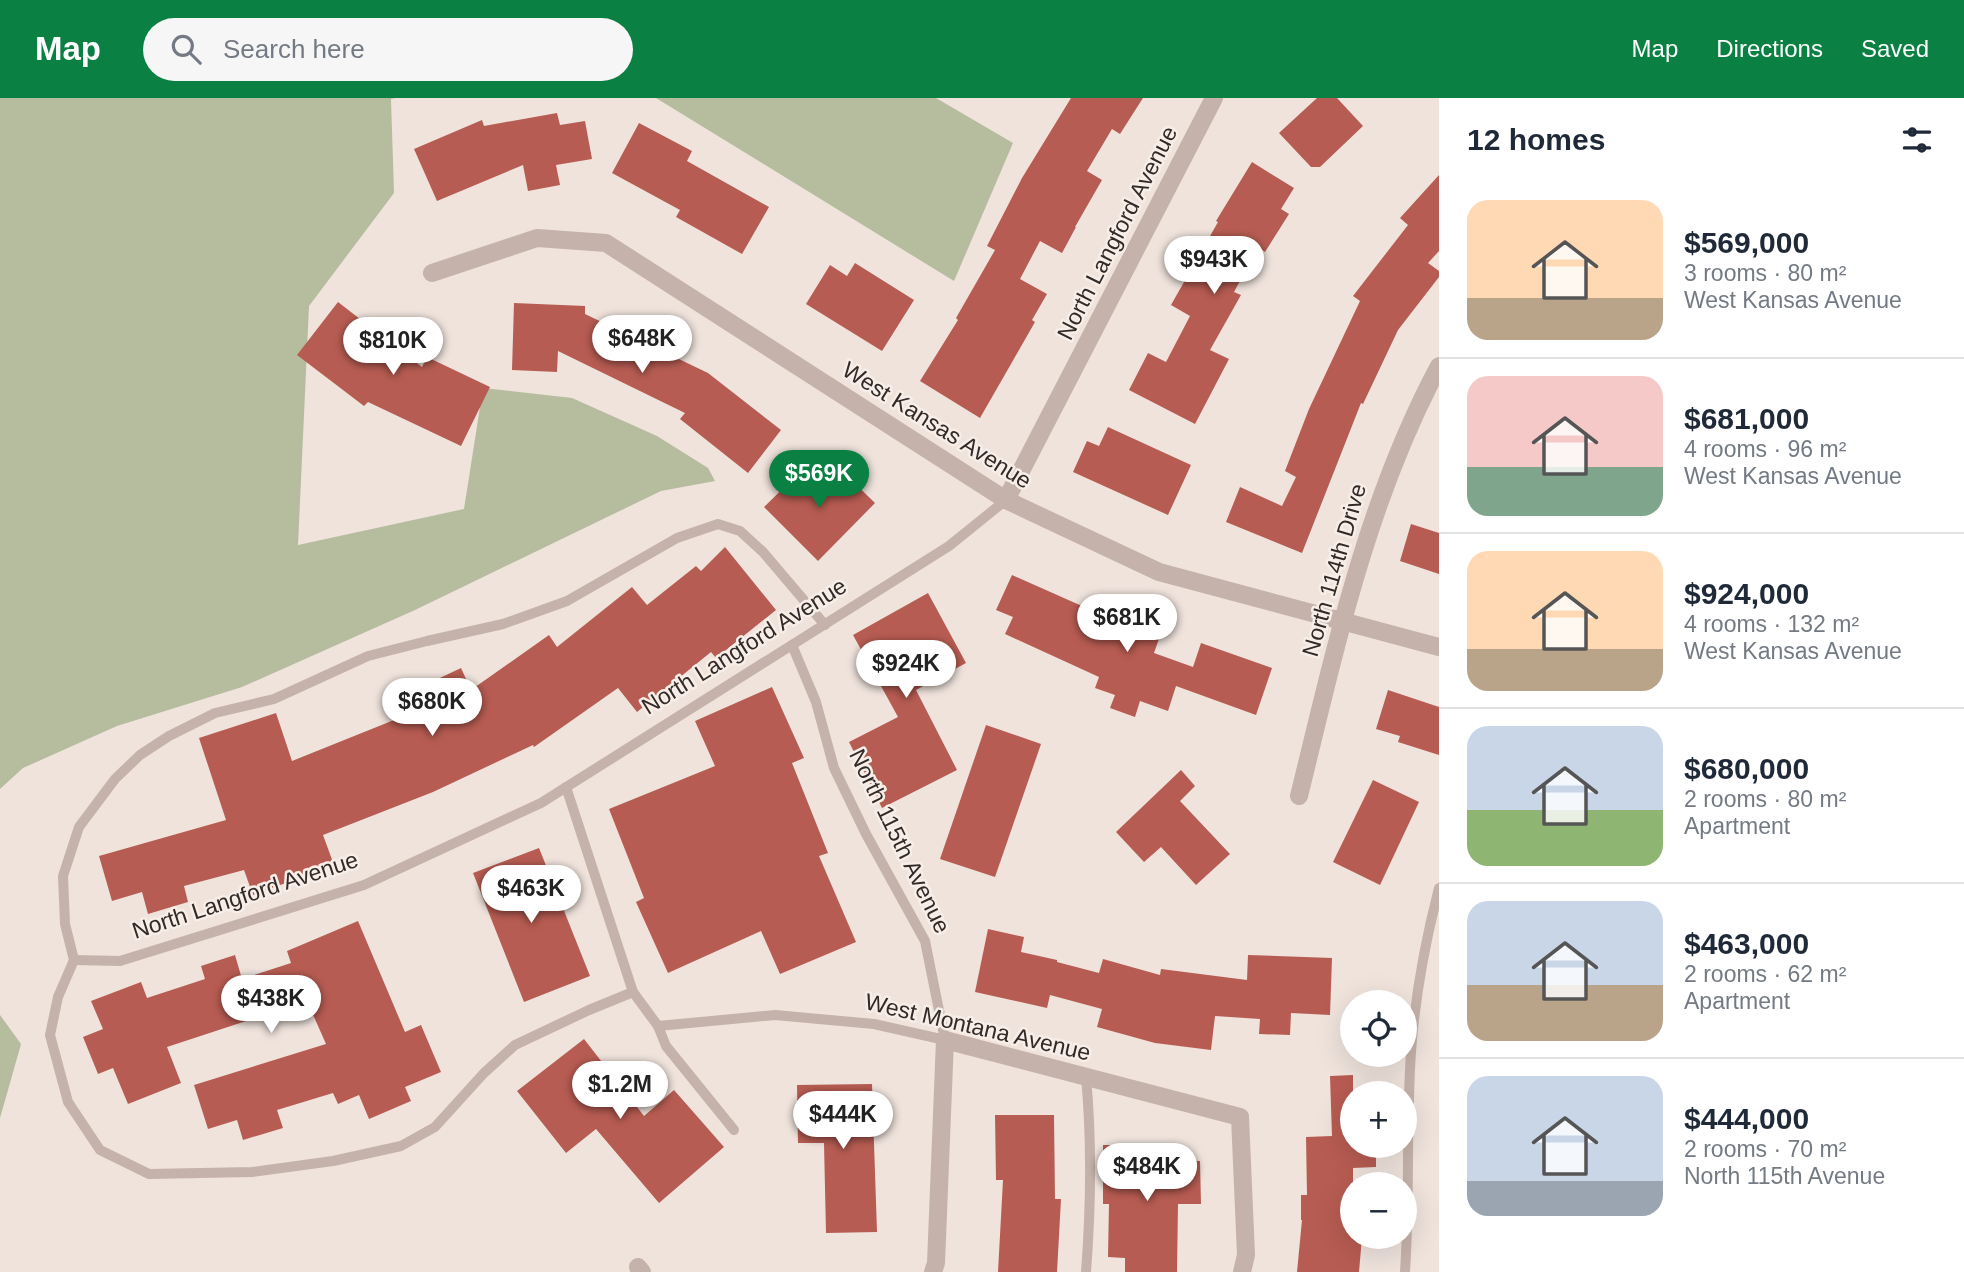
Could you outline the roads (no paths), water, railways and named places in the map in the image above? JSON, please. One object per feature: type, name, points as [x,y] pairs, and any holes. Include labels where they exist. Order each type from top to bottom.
[{"type":"street","name":"North Langford Avenue","points":[[1006,500],[1214,98]]},
{"type":"street","name":"West Kansas Avenue","points":[[432,273],[537,238],[606,243],[1006,500],[1159,572],[1439,647]]},
{"type":"street","name":"North 114th Drive","points":[[1299,796],[1342,621],[1387,478],[1410,423],[1439,366]]},
{"type":"street","name":"West Montana Avenue","points":[[945,1040],[1240,1117],[1246,1255],[1242,1272]]},
{"type":"street","name":"North 115th Avenue","points":[[933,1272],[936,1264],[945,1040]]},
{"type":"lane","name":"North Langford Avenue","points":[[74,960],[120,961],[364,884],[541,803],[949,546],[1006,500]]},
{"type":"lane","points":[[633,992],[515,1045],[484,1073],[436,1127],[401,1146],[333,1161],[252,1172],[149,1174],[100,1150],[68,1102],[50,1035],[58,998],[74,960],[65,924],[63,876],[79,827],[115,779],[140,755],[169,736],[215,713],[274,699],[368,656],[503,624],[567,601],[677,538],[718,524],[740,531],[763,552],[825,625]]},
{"type":"lane","name":"North 115th Avenue","points":[[792,645],[816,702],[834,768],[866,834],[925,941],[945,1040]]},
{"type":"lane","points":[[566,787],[633,992],[658,1026],[666,1046],[734,1130]]},
{"type":"lane","points":[[1405,1272],[1411,1051],[1427,933],[1439,888]]},
{"type":"lane","name":"West Montana Avenue","points":[[658,1026],[775,1015],[874,1024],[945,1040]]},
{"type":"lane","points":[[1086,1077],[1091,1199],[1086,1272]]}]
